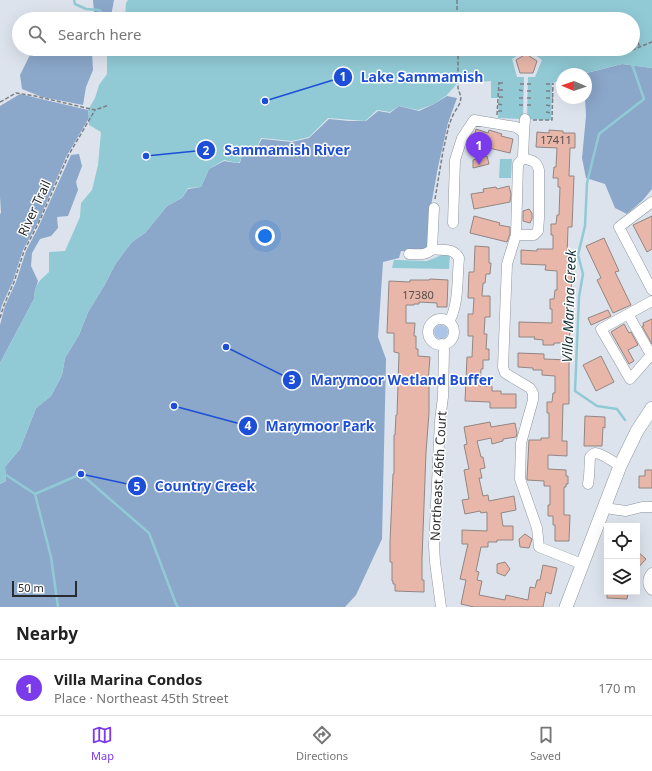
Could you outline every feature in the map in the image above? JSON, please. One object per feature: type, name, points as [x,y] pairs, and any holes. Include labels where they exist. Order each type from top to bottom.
[{"type":"main road","points":[[566,607],[620,466],[637,431],[652,408]]},
{"type":"street","points":[[525,119],[523,158],[518,164],[516,235],[507,264],[503,367],[505,373],[530,388],[533,393],[533,400],[521,443],[520,479],[537,528],[539,547],[582,564]]},
{"type":"street","points":[[453,223],[455,160],[462,138],[474,120],[516,127],[524,133]]},
{"type":"street","points":[[516,235],[534,235],[538,231],[538,165],[535,161],[523,158]]},
{"type":"street","points":[[652,202],[619,227],[652,290]]},
{"type":"street","points":[[409,254],[426,254],[432,249],[434,208]]},
{"type":"street","points":[[432,249],[451,250],[456,253],[459,258],[457,294],[453,315],[449,322]]},
{"type":"street","points":[[628,314],[651,355],[630,379],[601,329],[628,314],[652,301]]},
{"type":"street","points":[[437,320],[445,320],[449,322],[453,329],[453,333],[452,337],[446,343],[438,344],[431,340],[428,332],[430,324],[437,320]]},
{"type":"street","name":"Northeast 46th Court","points":[[441,607],[434,546],[440,421],[443,397],[444,350],[442,344]]},
{"type":"street","points":[[588,484],[590,458],[595,453],[608,458],[620,466]]},
{"type":"street","points":[[604,506],[626,511],[642,507],[652,507]]},
{"type":"street","points":[[652,573],[648,581],[648,585],[652,590]]},
{"type":"path","points":[[457,0],[457,12]]},
{"type":"path","points":[[640,47],[652,42]]},
{"type":"path","points":[[434,208],[442,157],[450,125],[460,103],[461,97],[458,88],[458,56]]},
{"type":"path","points":[[498,83],[505,84]]},
{"type":"path","points":[[546,84],[553,84]]},
{"type":"path","points":[[498,90],[505,90]]},
{"type":"path","points":[[519,90],[524,91]]},
{"type":"path","points":[[527,91],[532,91]]},
{"type":"path","points":[[546,91],[553,91]]},
{"type":"path","points":[[0,102],[16,93],[95,110],[110,105]]},
{"type":"path","points":[[498,97],[505,97]]},
{"type":"path","points":[[519,98],[524,98]]},
{"type":"path","points":[[527,98],[532,98]]},
{"type":"path","points":[[546,98],[552,98]]},
{"type":"path","points":[[498,104],[504,104]]},
{"type":"path","points":[[519,105],[524,105]]},
{"type":"path","points":[[527,105],[532,105]]},
{"type":"path","points":[[546,105],[552,106]]},
{"type":"path","name":"River Trail","points":[[0,318],[24,251],[40,220],[68,156],[95,110]]},
{"type":"path","points":[[498,111],[504,111]]},
{"type":"path","points":[[546,112],[552,113]]},
{"type":"shaded area","points":[[93,0],[114,0],[112,12],[94,12]]},
{"type":"shaded area","points":[[128,0],[652,0],[652,68],[622,64],[592,72],[592,68],[556,68],[556,82],[552,83],[551,120],[498,118],[499,98],[491,98],[491,81],[479,82],[462,78],[447,95],[434,104],[418,110],[399,106],[390,112],[377,110],[365,121],[328,118],[309,137],[292,141],[261,138],[256,149],[244,147],[240,162],[237,163],[224,160],[209,169],[201,187],[188,188],[182,198],[167,206],[145,233],[132,242],[116,263],[88,312],[79,335],[65,358],[62,375],[51,396],[36,408],[20,449],[5,467],[6,481],[0,484],[0,363],[34,299],[35,290],[38,284],[49,272],[49,252],[65,251],[80,217],[81,203],[92,190],[98,165],[101,132],[89,125],[88,110],[95,98],[99,85],[107,74],[107,56],[640,56],[640,12],[125,12],[126,3]]},
{"type":"shaded area","points":[[30,56],[92,56],[93,70],[86,87],[83,105],[42,97],[22,89],[20,75]]},
{"type":"shaded area","points":[[622,64],[652,68],[652,189],[643,200],[627,214],[615,208],[605,184],[586,178],[582,158],[586,116],[585,104],[592,104],[592,72]]},
{"type":"shaded area","points":[[20,94],[88,110],[89,118],[66,157],[39,220],[23,250],[13,281],[0,313],[0,106]]},
{"type":"shaded area","points":[[447,96],[457,98],[448,123],[438,167],[431,206],[428,249],[420,251],[401,251],[399,258],[383,262],[378,337],[386,359],[382,539],[356,595],[345,607],[0,607],[0,484],[6,481],[5,467],[20,449],[36,408],[51,396],[62,375],[65,358],[79,335],[88,312],[116,263],[132,242],[145,233],[167,206],[182,198],[188,189],[201,187],[209,169],[224,161],[240,163],[244,147],[256,149],[262,139],[292,142],[309,138],[329,119],[366,121],[378,111],[390,113],[399,106],[419,111]]},
{"type":"shaded area","points":[[79,154],[82,166],[76,182],[78,190],[68,216],[57,217],[58,228],[51,236],[40,239],[32,253],[31,266],[38,281],[34,299],[0,363],[0,325],[5,306],[16,282],[26,251],[71,155]]},
{"type":"shaded area","points":[[500,159],[512,159],[511,178],[499,178]]},
{"type":"shaded area","points":[[445,253],[450,253],[449,269],[392,268],[394,260],[427,261]]},
{"type":"shaded area","points":[[441,325],[446,327],[448,332],[446,337],[441,339],[436,337],[434,332],[436,327]]},
{"type":"pier","points":[[516,56],[537,56],[542,60],[535,77],[528,77],[527,119],[523,119],[524,77],[517,77],[512,59]]},
{"type":"building","points":[[523,56],[529,56],[537,61],[533,73],[520,73],[516,60]]},
{"type":"building","points":[[476,129],[488,133],[489,130],[502,134],[501,136],[513,139],[510,153],[472,144]]},
{"type":"building","points":[[549,130],[563,131],[563,133],[575,133],[575,148],[570,148],[569,176],[574,176],[572,227],[568,227],[567,257],[572,257],[571,301],[567,301],[566,329],[570,330],[569,343],[543,345],[543,340],[534,339],[535,337],[519,337],[519,322],[552,323],[550,299],[554,299],[555,290],[557,290],[557,271],[545,270],[546,265],[521,264],[521,250],[537,251],[537,249],[553,249],[551,224],[556,224],[557,215],[559,215],[560,187],[558,187],[558,178],[553,178],[554,167],[556,167],[557,148],[536,147],[537,132],[549,133]]},
{"type":"building","points":[[487,156],[489,164],[473,168],[473,160]]},
{"type":"building","points":[[509,186],[511,194],[510,202],[474,209],[471,194],[484,192],[483,189],[496,187],[497,189]]},
{"type":"building","points":[[529,209],[532,213],[530,223],[523,221],[523,211]]},
{"type":"building","points":[[474,216],[500,223],[499,225],[510,227],[510,234],[507,242],[470,233]]},
{"type":"building","points":[[652,216],[652,249],[647,252],[633,225]]},
{"type":"building","points":[[604,238],[619,271],[615,272],[631,305],[613,313],[597,280],[601,278],[586,246]]},
{"type":"building","points":[[475,246],[489,247],[489,263],[491,263],[490,274],[486,274],[485,283],[483,283],[482,296],[490,296],[490,317],[485,317],[484,334],[487,334],[486,349],[489,349],[489,360],[483,360],[480,386],[492,386],[492,391],[501,391],[501,394],[516,394],[516,408],[490,408],[490,402],[465,401],[467,357],[472,357],[473,336],[468,336],[468,314],[473,314],[474,298],[468,298],[469,272],[474,272]]},
{"type":"building","points":[[410,280],[448,280],[447,307],[437,307],[437,303],[419,302],[419,304],[406,305],[406,323],[415,323],[414,336],[416,336],[416,349],[418,349],[418,356],[430,357],[428,382],[429,413],[422,559],[422,580],[424,580],[424,592],[395,591],[395,584],[393,584],[392,581],[392,562],[390,562],[390,542],[399,353],[394,352],[394,333],[387,333],[389,281],[410,282]]},
{"type":"building","points":[[608,310],[611,316],[591,325],[588,318]]},
{"type":"building","points":[[652,319],[652,344],[642,326],[644,326],[643,323]]},
{"type":"building","points":[[624,324],[629,333],[631,332],[638,345],[628,350],[634,361],[629,364],[611,332]]},
{"type":"building","points":[[518,353],[544,354],[544,359],[569,360],[569,404],[563,404],[562,441],[567,441],[567,456],[548,455],[548,469],[566,470],[566,476],[568,476],[568,484],[564,487],[564,515],[570,515],[569,541],[555,541],[555,525],[553,525],[553,516],[548,516],[548,505],[550,505],[550,486],[544,486],[544,481],[527,480],[529,440],[549,438],[549,413],[547,413],[547,402],[552,402],[553,393],[555,393],[555,376],[542,375],[542,370],[518,367]]},
{"type":"building","points":[[601,356],[614,382],[596,391],[583,365]]},
{"type":"building","points":[[585,416],[605,417],[602,446],[584,446]]},
{"type":"building","points":[[490,422],[491,427],[515,423],[517,433],[516,437],[503,439],[503,441],[492,444],[491,438],[477,441],[481,457],[483,457],[485,468],[480,469],[482,478],[479,478],[483,496],[488,495],[489,501],[514,496],[516,510],[501,513],[503,526],[513,526],[513,540],[497,540],[497,542],[488,542],[488,547],[481,547],[476,571],[479,572],[477,580],[482,581],[479,595],[505,600],[506,595],[528,600],[530,587],[535,588],[537,580],[540,580],[543,565],[557,568],[551,594],[546,592],[543,607],[474,607],[461,604],[466,580],[460,579],[468,544],[462,544],[462,530],[487,531],[487,512],[481,513],[480,511],[465,514],[462,500],[469,499],[464,470],[469,469],[464,445],[467,444],[464,427]]},
{"type":"building","points":[[645,470],[652,470],[652,488],[639,488],[639,476],[645,476]]},
{"type":"building","points":[[525,534],[532,539],[529,548],[520,547],[519,539]]},
{"type":"building","points":[[640,554],[646,559],[640,566]]},
{"type":"building","points":[[505,562],[510,569],[505,576],[497,573],[497,564]]},
{"type":"building","points":[[607,595],[628,595],[627,599],[607,598]]},
{"type":"waterway","points":[[74,0],[75,4],[86,9],[99,10],[101,12]]},
{"type":"waterway","name":"Villa Marina Creek","points":[[625,420],[617,409],[597,406],[575,391],[579,297],[583,274],[578,255],[585,226],[587,183],[599,134],[644,99],[631,64]]},
{"type":"waterway","points":[[0,471],[35,494],[81,474],[149,533],[178,607]]},
{"type":"waterway","points":[[35,494],[51,557],[58,607]]},
{"type":"place","name":"Lake Sammamish","points":[[265,101]]},
{"type":"place","name":"Sammamish River","points":[[146,156]]},
{"type":"place","name":"Villa Marina Condos","points":[[479,165]]},
{"type":"place","name":"Marymoor Wetland Buffer","points":[[226,347]]},
{"type":"place","name":"Marymoor Park","points":[[174,406]]},
{"type":"place","name":"Country Creek","points":[[81,474]]}]
